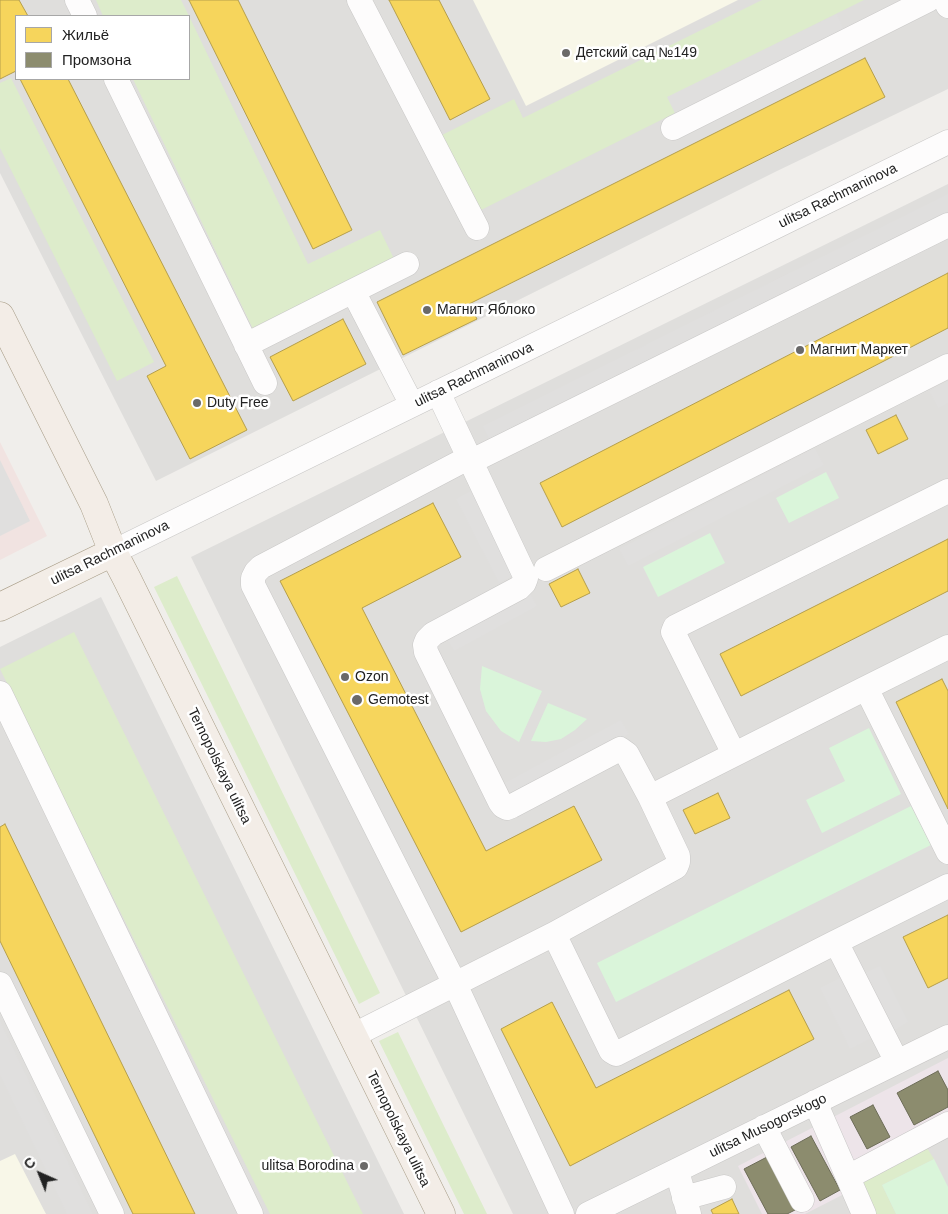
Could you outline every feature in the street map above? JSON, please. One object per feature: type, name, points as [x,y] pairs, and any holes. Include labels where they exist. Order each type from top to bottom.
[{"type":"main road","name":"Ternopolskaya ulitsa","points":[[0,316],[94,504],[113,552],[441,1214]]},
{"type":"main road","name":"ulitsa Rachmaninova","points":[[0,607],[113,552]]},
{"type":"street","points":[[77,0],[84,15]]},
{"type":"street","points":[[359,0],[477,228]]},
{"type":"street","points":[[673,128],[897,6],[928,0]]},
{"type":"street","points":[[945,0],[948,6]]},
{"type":"street","points":[[116,80],[266,383]]},
{"type":"street","name":"ulitsa Rachmaninova","points":[[113,552],[948,142]]},
{"type":"street","points":[[562,1214],[454,984],[253,585],[252,578],[261,567],[471,459],[948,225]]},
{"type":"street","points":[[246,345],[406,264]]},
{"type":"street","points":[[354,291],[412,405]]},
{"type":"street","points":[[546,569],[948,366]]},
{"type":"street","points":[[352,1036],[554,934],[676,867],[678,862],[678,856],[650,797],[627,754],[620,749],[512,806],[507,808],[500,802],[426,652],[425,645],[426,640],[433,634],[519,588],[526,578],[438,392]]},
{"type":"street","points":[[734,754],[673,632],[675,628],[948,491]]},
{"type":"street","points":[[650,797],[948,647]]},
{"type":"street","points":[[866,688],[948,852]]},
{"type":"street","points":[[0,693],[251,1214]]},
{"type":"street","points":[[554,934],[611,1051],[616,1054],[948,886]]},
{"type":"street","points":[[836,942],[897,1062]]},
{"type":"street","points":[[0,984],[112,1214]]},
{"type":"street","name":"ulitsa Musogorskogo","points":[[588,1214],[948,1037]]},
{"type":"street","points":[[815,1102],[864,1214]]},
{"type":"street","points":[[848,1177],[948,1124]]},
{"type":"street","points":[[764,1127],[802,1200]]},
{"type":"street","points":[[677,1171],[687,1206],[724,1187]]},
{"type":"shaded area","points":[[0,0],[948,0],[948,89],[777,171],[156,481],[0,173]]},
{"type":"shaded area","name":"Детский сад №149","points":[[473,0],[738,0],[526,106]]},
{"type":"shaded area","points":[[837,14],[844,30],[675,113],[667,97]]},
{"type":"shaded area","points":[[948,184],[948,1214],[513,1214],[191,557]]},
{"type":"shaded area","points":[[948,194],[948,216],[492,444],[483,426]]},
{"type":"shaded area","points":[[948,381],[948,403],[938,408],[929,391]]},
{"type":"shaded area","points":[[0,442],[47,536],[0,560]]},
{"type":"shaded area","points":[[815,448],[824,465],[628,566],[619,549]]},
{"type":"shaded area","points":[[0,460],[30,521],[0,536]]},
{"type":"shaded area","points":[[475,489],[518,573],[499,583],[456,499]]},
{"type":"shaded area","points":[[528,589],[537,606],[454,651],[444,634]]},
{"type":"shaded area","points":[[101,597],[404,1214],[0,1214],[0,647]]},
{"type":"shaded area","points":[[621,720],[629,734],[510,798],[503,784]]},
{"type":"shaded area","points":[[880,966],[908,1022],[890,1033],[861,975]]},
{"type":"shaded area","points":[[842,977],[873,1037],[850,1049],[820,988]]},
{"type":"shaded area","points":[[0,1021],[93,1214],[67,1214],[0,1075]]},
{"type":"shaded area","points":[[948,1058],[948,1115],[850,1191],[805,1214],[762,1214],[738,1166]]},
{"type":"shaded area","points":[[15,1154],[46,1214],[0,1214],[0,1161]]},
{"type":"green space","points":[[96,0],[181,0],[188,15],[103,15]]},
{"type":"green space","points":[[762,0],[864,0],[668,97],[675,113],[477,212],[440,136],[514,99],[523,118]]},
{"type":"green space","points":[[190,18],[308,264],[380,230],[396,263],[254,331],[133,80],[190,80]]},
{"type":"green space","points":[[11,78],[154,362],[117,381],[0,148],[0,83]]},
{"type":"green space","points":[[826,472],[839,498],[789,523],[776,498]]},
{"type":"green space","points":[[710,533],[725,563],[658,597],[643,567]]},
{"type":"green space","points":[[177,576],[380,993],[359,1004],[154,587]]},
{"type":"green space","points":[[74,632],[363,1214],[270,1214],[0,669]]},
{"type":"green space","points":[[482,666],[542,691],[519,742],[501,731],[486,711],[480,689]]},
{"type":"green space","points":[[548,703],[587,719],[561,739],[546,742],[531,741]]},
{"type":"green space","points":[[869,728],[901,794],[822,833],[806,800],[845,781],[829,748]]},
{"type":"green space","points":[[911,806],[931,845],[616,1002],[597,963]]},
{"type":"green space","points":[[398,1032],[487,1214],[464,1214],[379,1041]]},
{"type":"green space","points":[[927,1148],[934,1159],[882,1185],[896,1214],[874,1214],[858,1182]]},
{"type":"green space","points":[[934,1159],[948,1187],[948,1214],[896,1214],[882,1185]]},
{"type":"building: Жильё","points":[[0,0],[19,0],[27,15],[15,15],[15,72],[0,79]]},
{"type":"building: Жильё","points":[[189,0],[238,0],[352,230],[313,249]]},
{"type":"building: Жильё","points":[[389,0],[439,0],[490,99],[450,120]]},
{"type":"building: Жильё","points":[[865,58],[885,97],[469,304],[477,319],[403,355],[377,302]]},
{"type":"building: Жильё","points":[[21,80],[69,80],[247,430],[190,459],[147,376],[166,366]]},
{"type":"building: Жильё","points":[[948,273],[948,328],[562,527],[540,483]]},
{"type":"building: Жильё","points":[[343,319],[366,364],[293,401],[270,357]]},
{"type":"building: Жильё","points":[[896,415],[908,439],[878,454],[866,430]]},
{"type":"building: Жильё","points":[[433,503],[461,557],[362,608],[486,851],[574,806],[602,860],[461,932],[280,581]]},
{"type":"building: Жильё","points":[[948,539],[948,591],[741,696],[720,654]]},
{"type":"building: Жильё","points":[[578,569],[590,593],[561,607],[549,584]]},
{"type":"building: Жильё","points":[[942,679],[948,691],[948,809],[896,702]]},
{"type":"building: Жильё","points":[[718,793],[730,818],[695,834],[683,810]]},
{"type":"building: Жильё","points":[[5,824],[195,1214],[133,1214],[0,941],[0,827]]},
{"type":"building: Жильё","points":[[948,915],[948,978],[928,988],[903,937]]},
{"type":"building: Жильё","points":[[789,990],[814,1039],[570,1166],[501,1029],[552,1002],[596,1088]]},
{"type":"building: Жильё","points":[[732,1199],[739,1214],[713,1214],[711,1210]]},
{"type":"building: Промзона","points":[[938,1071],[948,1090],[948,1107],[914,1125],[897,1093]]},
{"type":"building: Промзона","points":[[873,1105],[890,1137],[867,1149],[850,1117]]},
{"type":"building: Промзона","points":[[811,1136],[840,1190],[820,1201],[791,1147]]},
{"type":"building: Промзона","points":[[767,1157],[795,1210],[787,1214],[768,1214],[744,1169]]},
{"type":"place","name":"Детский сад №149","points":[[566,53]]},
{"type":"place","name":"Магнит Яблоко","points":[[427,310]]},
{"type":"place","name":"Магнит Маркет","points":[[800,350]]},
{"type":"place","name":"Duty Free","points":[[197,403]]},
{"type":"place","name":"Ozon","points":[[345,677]]},
{"type":"place","name":"Gemotest","points":[[357,700]]},
{"type":"place","name":"ulitsa Borodina","points":[[364,1166]]}]
